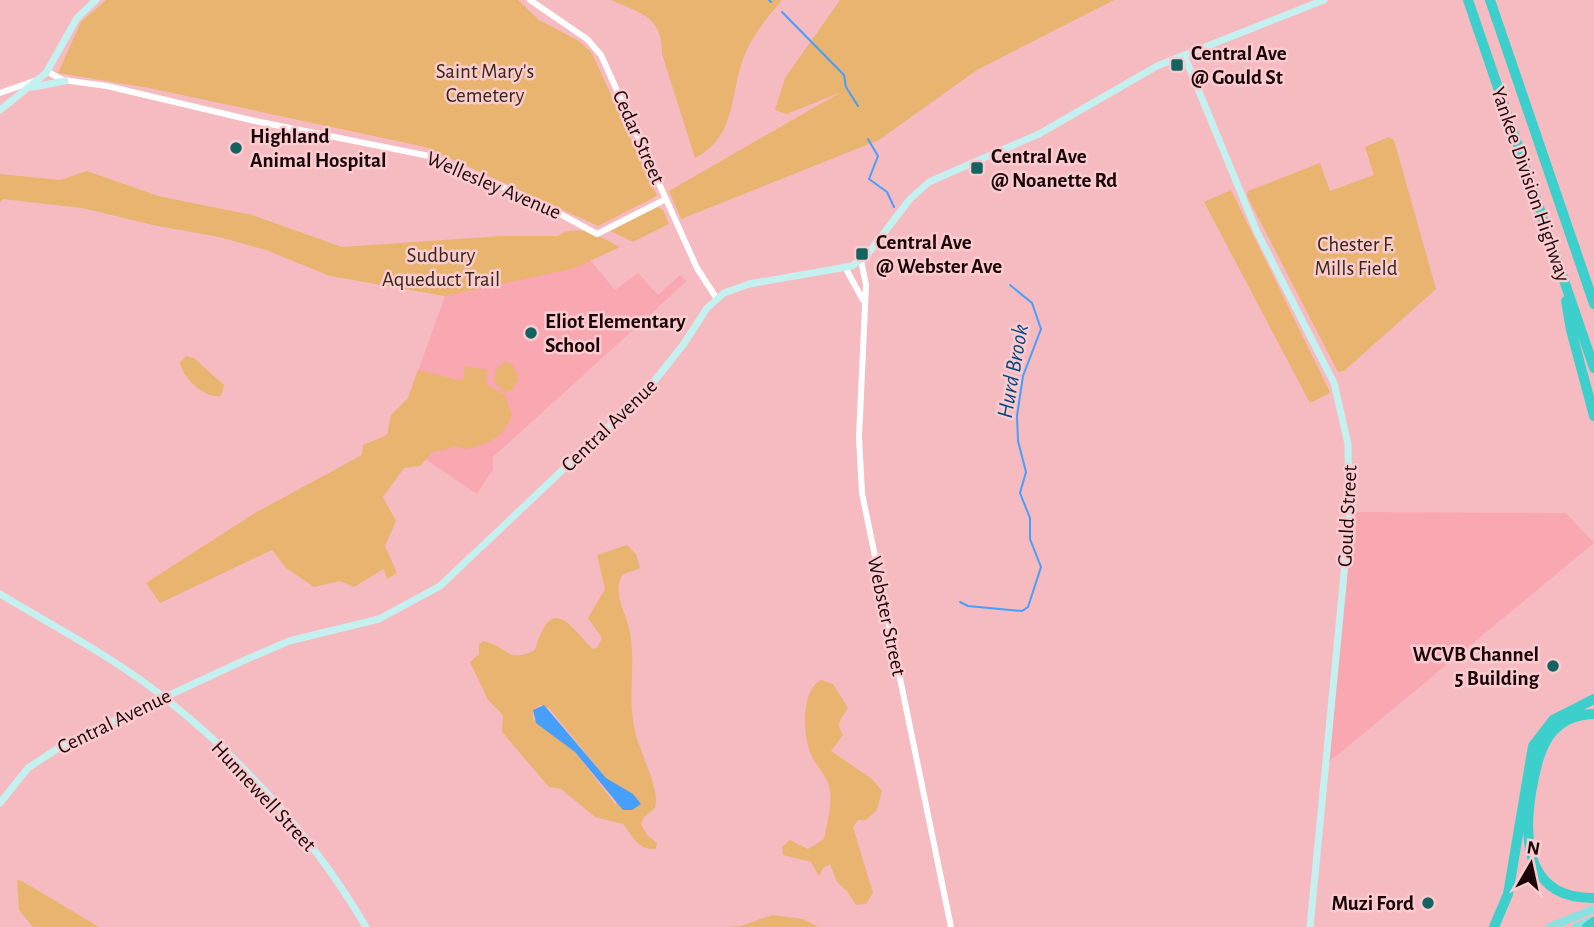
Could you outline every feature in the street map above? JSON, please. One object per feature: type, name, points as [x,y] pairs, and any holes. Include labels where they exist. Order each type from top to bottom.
[{"type":"highway","name":"Yankee Division Highway","points":[[1468,0],[1594,368]]},
{"type":"highway","name":"Yankee Division Highway","points":[[1490,0],[1594,304]]},
{"type":"highway","points":[[1563,276],[1571,330],[1594,416]]},
{"type":"highway","points":[[1494,927],[1508,894],[1533,746],[1553,720],[1594,699]]},
{"type":"highway","points":[[1594,714],[1563,722],[1542,745],[1536,760],[1526,834],[1531,858],[1546,879],[1564,893],[1594,898]]},
{"type":"highway","points":[[1587,927],[1594,921]]},
{"type":"main road","points":[[0,110],[48,72],[77,18],[96,0]]},
{"type":"main road","name":"Central Avenue","points":[[0,803],[22,775],[47,754],[163,697],[289,642],[389,615],[440,586],[648,389],[717,299],[749,284],[846,269],[861,260],[925,185],[1039,134],[1134,78],[1184,55],[1324,0]]},
{"type":"main road","name":"Gould Street","points":[[1184,55],[1257,232],[1334,383],[1349,444],[1350,513],[1310,927]]},
{"type":"main road","points":[[29,88],[65,80]]},
{"type":"main road","name":"Hunnewell Street","points":[[0,594],[104,656],[163,697],[248,773],[327,865],[366,927]]},
{"type":"main road","points":[[1550,927],[1594,909]]},
{"type":"main road","points":[[1576,927],[1594,921]]},
{"type":"street","name":"Cedar Street","points":[[530,0],[597,49],[699,273],[717,299]]},
{"type":"street","name":"Wellesley Avenue","points":[[48,72],[65,80],[438,158],[543,205],[597,234],[666,200]]},
{"type":"street","points":[[0,93],[40,79]]},
{"type":"street","name":"Webster Street","points":[[861,260],[866,281],[859,437],[862,493],[951,927]]},
{"type":"street","points":[[846,269],[864,302]]},
{"type":"shaded area","name":"Eliot Elementary School","points":[[566,231],[615,290],[638,273],[658,295],[680,275],[687,281],[493,457],[493,469],[477,494],[394,438],[445,296],[445,240],[558,236]]},
{"type":"shaded area","points":[[1353,512],[1566,513],[1594,543],[1329,762]]},
{"type":"green space","name":"Saint Mary's Cemetery","points":[[106,0],[518,0],[539,20],[579,41],[592,53],[657,196],[598,226],[425,147],[149,88],[58,73],[81,22]]},
{"type":"green space","points":[[611,0],[782,0],[748,47],[730,112],[719,138],[695,158],[654,24],[641,13]]},
{"type":"green space","points":[[840,0],[1114,0],[977,70],[879,140],[681,219],[669,191],[841,92],[787,114],[775,110],[785,78]]},
{"type":"green space","name":"Chester F. Mills Field","points":[[1389,137],[1394,140],[1436,289],[1344,371],[1338,372],[1247,196],[1248,191],[1320,163],[1330,191],[1374,175],[1365,147]]},
{"type":"green space","name":"Sudbury Aqueduct Trail","points":[[87,171],[158,196],[252,215],[342,247],[501,236],[558,236],[574,230],[589,232],[620,247],[575,268],[445,296],[330,276],[266,250],[219,237],[82,208],[3,199],[0,203],[0,174],[60,180]]},
{"type":"green space","points":[[1231,190],[1330,393],[1310,403],[1204,202]]},
{"type":"green space","points":[[658,207],[663,210],[669,224],[633,242],[610,231]]},
{"type":"green space","points":[[186,356],[194,358],[224,385],[221,396],[208,394],[190,381],[180,362]]},
{"type":"green space","points":[[505,361],[512,364],[519,379],[512,390],[506,393],[494,382],[496,370]]},
{"type":"green space","points":[[465,366],[488,370],[486,384],[505,395],[512,415],[499,435],[487,443],[464,449],[459,446],[433,452],[420,466],[404,468],[383,497],[396,521],[385,546],[397,573],[387,579],[384,569],[354,587],[340,581],[314,587],[286,568],[272,550],[160,603],[146,583],[255,513],[362,455],[363,445],[387,435],[391,415],[408,398],[418,370],[463,380]]},
{"type":"green space","points":[[627,545],[636,554],[640,568],[622,575],[619,590],[632,645],[633,719],[656,800],[655,808],[644,817],[641,824],[647,835],[657,843],[656,849],[640,845],[623,824],[595,817],[561,789],[549,787],[502,732],[503,715],[488,700],[470,662],[479,654],[479,644],[483,641],[512,655],[535,650],[541,633],[553,619],[567,623],[592,649],[597,648],[602,638],[588,618],[605,589],[597,555]],"holes":[[[540,705],[549,708],[606,778],[617,785],[616,805],[575,752],[533,719],[533,710]]]},
{"type":"green space","points":[[821,680],[833,684],[848,708],[839,724],[843,735],[831,751],[872,779],[882,791],[877,810],[866,820],[858,820],[853,827],[873,893],[866,904],[856,905],[837,882],[830,864],[823,868],[819,876],[811,862],[783,855],[782,847],[790,840],[808,849],[824,839],[830,809],[830,790],[810,752],[805,724],[810,693],[814,685]]},
{"type":"green space","points":[[17,880],[99,927],[33,927],[19,910]]},
{"type":"green space","points":[[772,915],[803,919],[818,927],[726,927],[741,926]]},
{"type":"water","points":[[544,705],[606,778],[633,794],[641,804],[632,810],[623,810],[575,752],[536,723],[533,710]]},
{"type":"waterway","name":"Hurd Brook","points":[[782,12],[844,75],[846,87],[858,106]]},
{"type":"waterway","name":"Hurd Brook","points":[[868,139],[878,156],[869,179],[887,192],[894,207]]},
{"type":"waterway","name":"Hurd Brook","points":[[960,602],[968,606],[1022,611],[1028,607],[1041,567],[1030,539],[1030,518],[1020,493],[1026,472],[1018,441],[1017,416],[1023,376],[1041,329],[1032,303],[1010,285]]},
{"type":"place","name":"Central Ave @ Gould St","points":[[1177,65]]},
{"type":"place","name":"Highland Animal Hospital","points":[[236,148]]},
{"type":"place","name":"Central Ave @ Noanette Rd","points":[[977,168]]},
{"type":"place","name":"Central Ave @ Webster Ave","points":[[862,254]]},
{"type":"place","name":"Eliot Elementary School","points":[[531,333]]},
{"type":"place","name":"WCVB Channel 5 Building","points":[[1553,666]]},
{"type":"place","name":"Muzi Ford","points":[[1428,903]]}]
